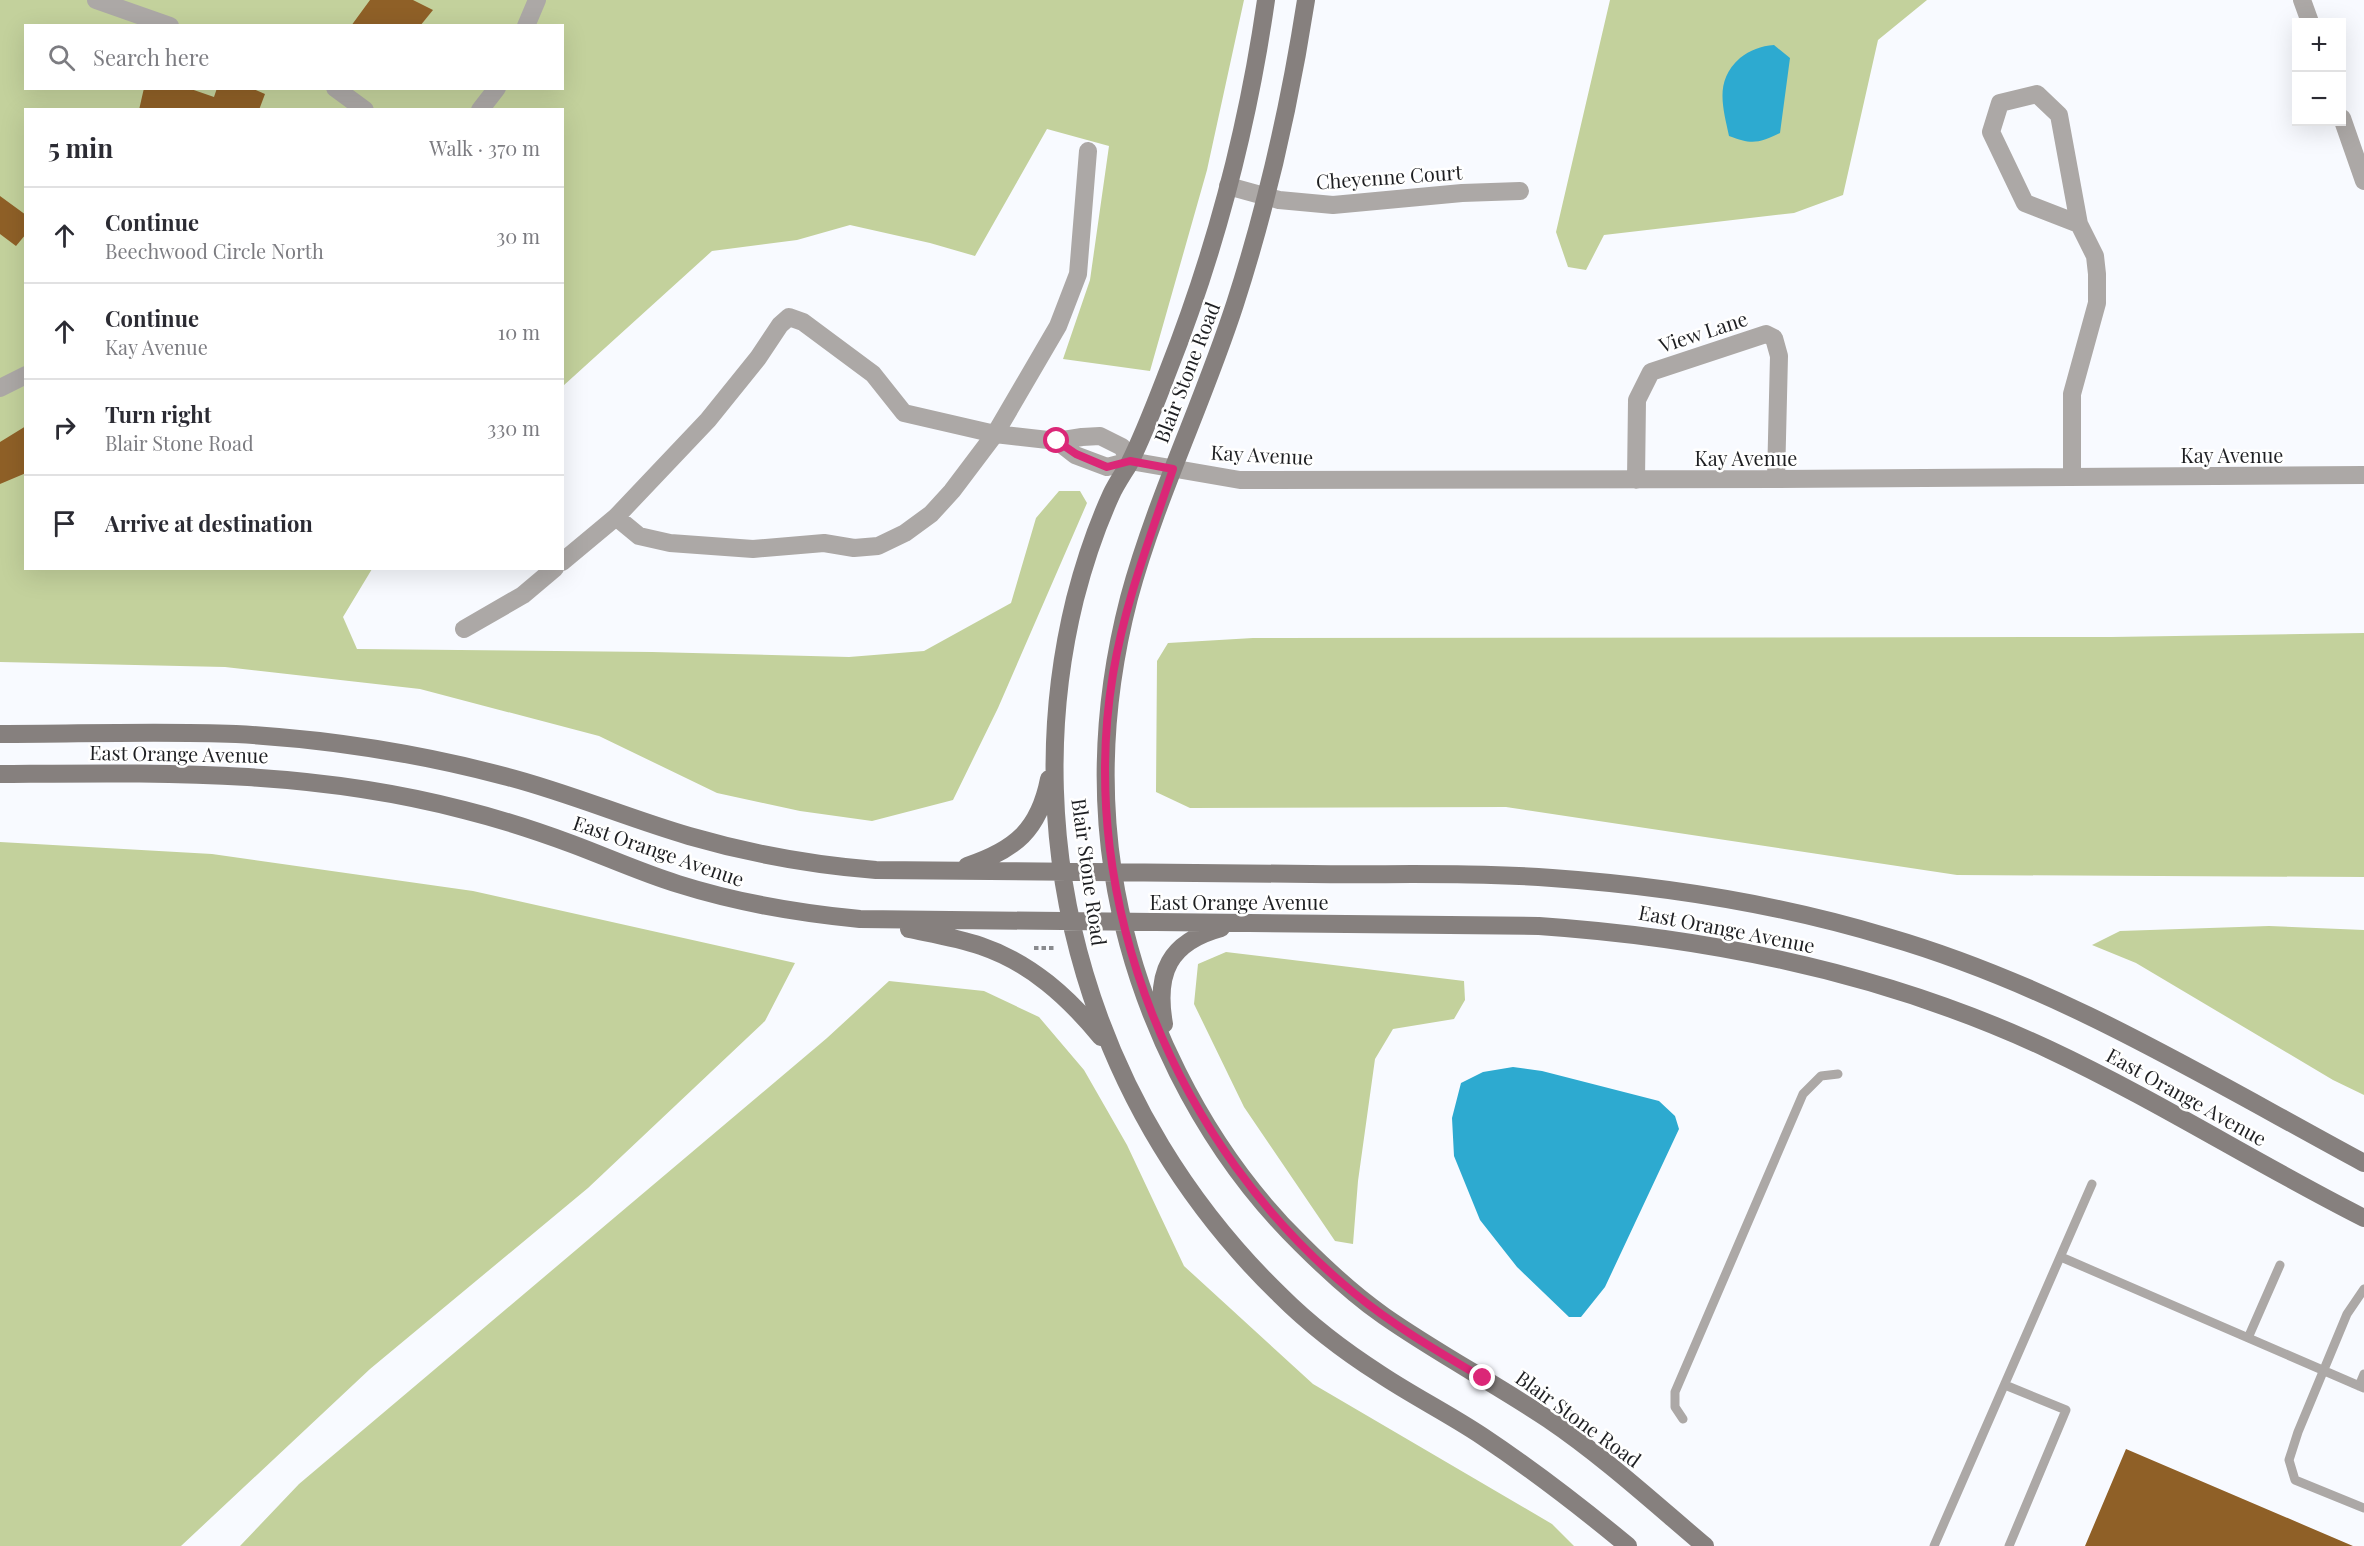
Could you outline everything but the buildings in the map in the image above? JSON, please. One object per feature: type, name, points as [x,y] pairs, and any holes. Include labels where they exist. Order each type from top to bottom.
[{"type":"street","points":[[96,0],[164,24]]},
{"type":"street","points":[[527,24],[537,0]]},
{"type":"street","name":"Blair Stone Road","points":[[1266,0],[1252,81],[1228,186],[1203,273],[1182,334],[1130,461],[1113,491],[1098,526],[1075,600],[1060,678],[1056,741],[1056,804],[1071,922],[1085,979],[1111,1050],[1145,1120],[1186,1186],[1234,1247],[1284,1299],[1347,1352],[1509,1454],[1581,1506],[1628,1546]]},
{"type":"street","name":"Blair Stone Road","points":[[1306,0],[1292,85],[1266,198],[1246,271],[1222,344],[1139,563],[1126,609],[1113,675],[1106,762],[1106,800],[1113,872],[1124,923],[1143,987],[1169,1053],[1204,1117],[1231,1159],[1270,1211],[1325,1267],[1383,1315],[1541,1414],[1581,1443],[1705,1546]]},
{"type":"street","points":[[2302,0],[2309,18]]},
{"type":"street","points":[[338,90],[362,108]]},
{"type":"street","points":[[481,108],[495,90]]},
{"type":"street","points":[[2072,477],[2072,394],[2097,303],[2095,256],[2079,224],[2059,115],[2037,94],[2000,103],[1991,132],[2025,203],[2079,224]]},
{"type":"street","points":[[2345,126],[2364,181]]},
{"type":"street","points":[[616,517],[639,536],[670,543],[753,549],[824,543],[854,548],[878,546],[905,533],[931,514],[952,491],[995,434],[1058,326],[1078,274],[1088,151]]},
{"type":"street","name":"Cheyenne Court","points":[[1228,186],[1266,198],[1293,203],[1333,205],[1462,193],[1520,191]]},
{"type":"street","points":[[564,560],[616,517],[708,420],[759,358],[780,325],[789,317],[803,322],[873,374],[904,413],[995,434],[1057,441],[1100,436],[1122,447],[1130,461]]},
{"type":"street","name":"View Lane","points":[[1635,480],[1637,400],[1651,372],[1766,334],[1774,338],[1779,356],[1776,479]]},
{"type":"street","points":[[0,388],[24,376]]},
{"type":"street","name":"Kay Avenue","points":[[1057,441],[1076,454],[1107,467],[1130,461],[1240,480],[2364,475]]},
{"type":"street","points":[[464,629],[523,595],[553,570]]},
{"type":"street","name":"East Orange Avenue","points":[[0,734],[236,734],[352,746],[429,759],[504,776],[579,798],[686,836],[763,856],[818,865],[876,870],[1548,878],[1624,884],[1699,894],[1849,926],[1955,959],[2100,1019],[2157,1048],[2364,1163]]},
{"type":"street","points":[[955,871],[980,862],[1007,848],[1024,836],[1035,822],[1047,789],[1056,741]]},
{"type":"street","name":"East Orange Avenue","points":[[0,774],[203,774],[279,778],[390,793],[465,810],[528,828],[676,884],[712,894],[786,911],[860,919],[1237,924],[1462,924],[1617,931],[1682,940],[1832,971],[1935,1003],[2046,1048],[2184,1118],[2318,1195],[2364,1218]]},
{"type":"street","points":[[860,919],[981,946],[1022,964],[1070,1001],[1111,1050]]},
{"type":"street","points":[[1169,1053],[1162,1014],[1161,991],[1164,970],[1174,953],[1188,942],[1206,932],[1237,924]]},
{"type":"lane","points":[[1683,1419],[1675,1407],[1675,1392],[1803,1094],[1821,1076],[1838,1074]]},
{"type":"lane","points":[[1934,1546],[2092,1184]]},
{"type":"lane","points":[[2061,1257],[2361,1387],[2364,1374]]},
{"type":"lane","points":[[2248,1338],[2280,1265]]},
{"type":"lane","points":[[2364,1289],[2348,1314],[2298,1432],[2289,1460],[2295,1480],[2364,1508]]},
{"type":"lane","points":[[2005,1385],[2066,1410],[2009,1546]]},
{"type":"path","points":[[1028,956],[1034,948],[1034,942]]},
{"type":"path","points":[[1034,948],[1055,948]]},
{"type":"green space","points":[[0,0],[1244,0],[1207,170],[1150,371],[1063,359],[1090,280],[1109,146],[1047,129],[975,256],[850,225],[797,240],[712,251],[564,385],[564,108],[24,108],[24,570],[371,570],[343,617],[357,649],[849,657],[924,651],[1011,603],[1036,518],[1059,491],[1080,491],[1087,503],[998,708],[953,800],[872,821],[800,811],[717,793],[599,736],[420,689],[225,667],[0,662]]},
{"type":"green space","points":[[1610,0],[1927,0],[1878,40],[1843,195],[1794,213],[1604,235],[1586,270],[1568,267],[1556,232]]},
{"type":"green space","points":[[2364,633],[2364,877],[1957,875],[1506,807],[1190,808],[1156,792],[1157,661],[1168,643],[1253,638],[2111,637]]},
{"type":"green space","points":[[0,842],[212,854],[473,891],[795,963],[765,1021],[588,1188],[370,1369],[181,1546],[0,1546]]},
{"type":"green space","points":[[2269,926],[2364,930],[2364,1095],[2333,1080],[2136,963],[2092,945],[2120,931]]},
{"type":"green space","points":[[1226,952],[1464,981],[1465,1000],[1454,1019],[1393,1029],[1375,1059],[1358,1181],[1353,1244],[1335,1241],[1244,1107],[1194,1004],[1198,964]]},
{"type":"green space","points":[[889,981],[984,991],[1039,1017],[1084,1070],[1127,1145],[1184,1266],[1313,1384],[1552,1524],[1574,1546],[240,1546],[299,1484],[827,1038]]},
{"type":"water","points":[[1774,45],[1790,58],[1780,133],[1755,142],[1729,136],[1723,105],[1726,76],[1744,55],[1765,46]]},
{"type":"water","points":[[1513,1067],[1542,1071],[1659,1101],[1675,1116],[1679,1129],[1605,1287],[1581,1317],[1569,1317],[1517,1267],[1480,1220],[1454,1156],[1452,1118],[1461,1083],[1483,1072]]},
{"type":"route","points":[[1057,441],[1091,462],[1107,467],[1130,461],[1173,469],[1139,563],[1120,637],[1108,715],[1106,762],[1106,800],[1113,872],[1131,950],[1169,1053],[1225,1151],[1270,1211],[1297,1240],[1354,1293],[1383,1315],[1416,1338],[1483,1378]]}]
